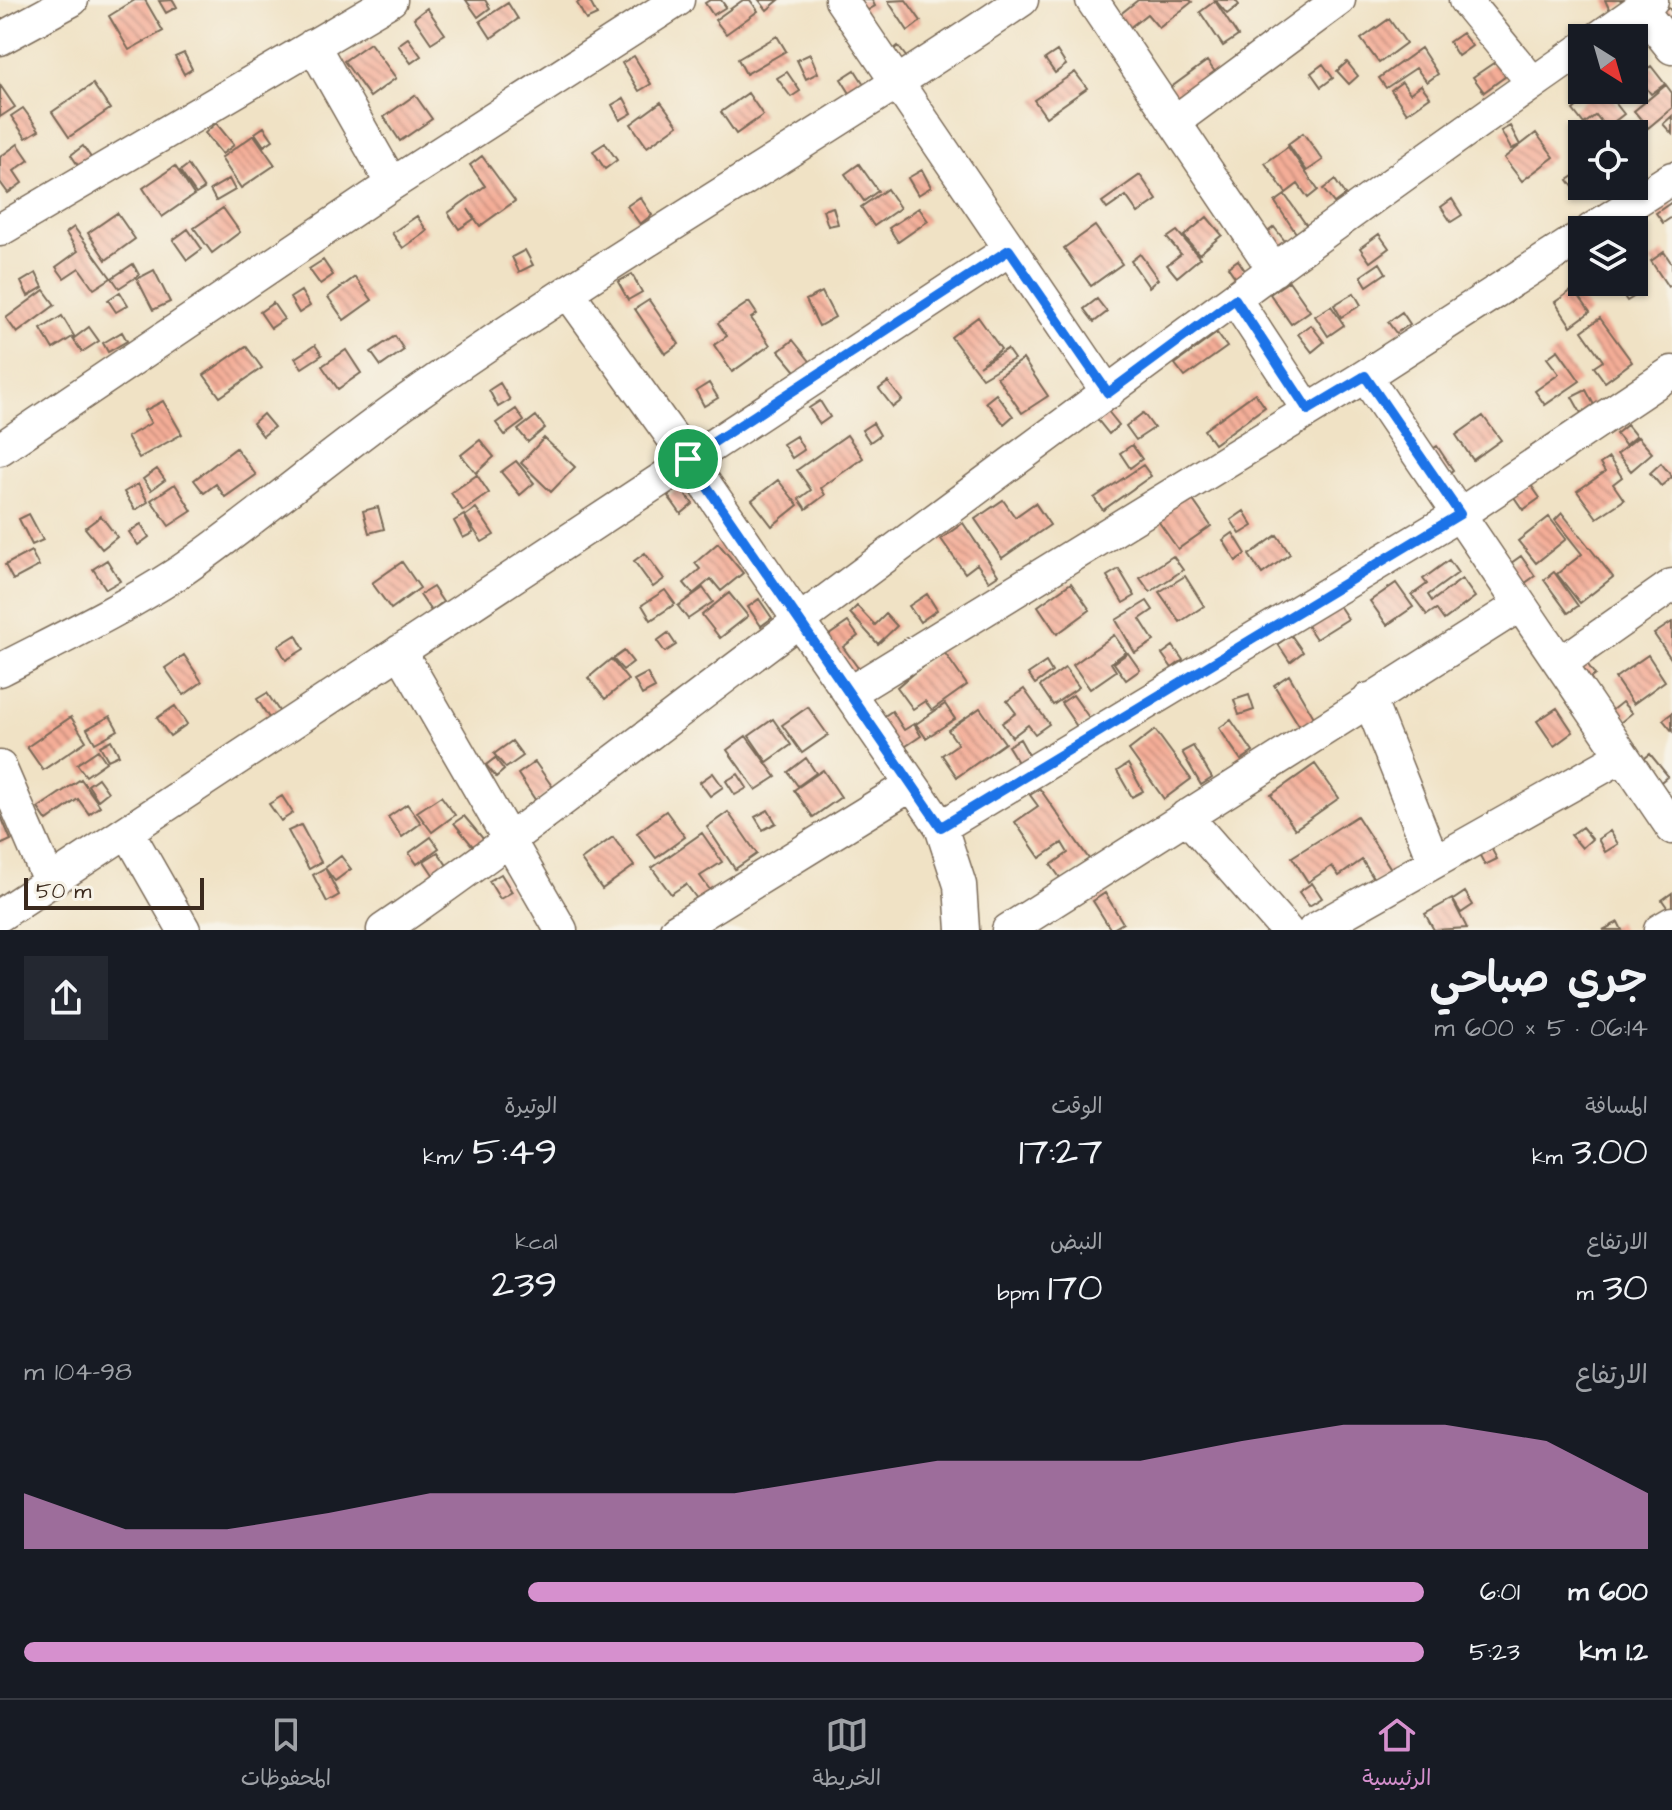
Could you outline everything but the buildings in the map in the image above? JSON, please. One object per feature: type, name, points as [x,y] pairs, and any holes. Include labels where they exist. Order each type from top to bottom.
[{"type":"street","points":[[0,39],[72,0]]},
{"type":"street","points":[[0,230],[391,0]]},
{"type":"street","points":[[0,449],[392,184],[678,0]]},
{"type":"street","points":[[841,0],[1108,393]]},
{"type":"street","points":[[0,670],[123,607],[176,574],[419,392],[568,292],[898,84],[1022,0]]},
{"type":"street","points":[[1092,0],[1274,270]]},
{"type":"street","points":[[1174,122],[1339,0]]},
{"type":"street","points":[[1465,0],[1533,83]]},
{"type":"street","points":[[1618,24],[1646,4],[1672,48]]},
{"type":"street","points":[[313,45],[392,184]]},
{"type":"street","points":[[383,930],[508,843],[800,620],[1274,270],[1568,59]]},
{"type":"street","points":[[1613,216],[1672,178]]},
{"type":"street","points":[[849,693],[1365,376],[1568,245]]},
{"type":"street","points":[[0,915],[1009,250]]},
{"type":"street","points":[[568,292],[688,459],[941,827],[960,885],[963,930]]},
{"type":"street","points":[[1235,299],[1308,410]]},
{"type":"street","points":[[941,827],[1460,514],[1672,372]]},
{"type":"street","points":[[1365,376],[1561,663],[1621,757],[1663,794],[1672,828]]},
{"type":"street","points":[[1561,663],[1672,585]]},
{"type":"street","points":[[1008,930],[1520,605]]},
{"type":"street","points":[[400,651],[508,843],[561,930]]},
{"type":"street","points":[[1369,699],[1434,862]]},
{"type":"street","points":[[1314,930],[1621,757]]},
{"type":"street","points":[[0,767],[50,883]]},
{"type":"street","points":[[676,930],[911,785]]},
{"type":"street","points":[[1186,816],[1286,930]]},
{"type":"street","points":[[128,832],[184,930]]},
{"type":"street","points":[[1660,930],[1672,923]]},
{"type":"route","points":[[1009,250],[1108,393],[1235,299],[1308,410],[1365,376],[1460,514],[941,827],[688,459],[1009,250]]}]
